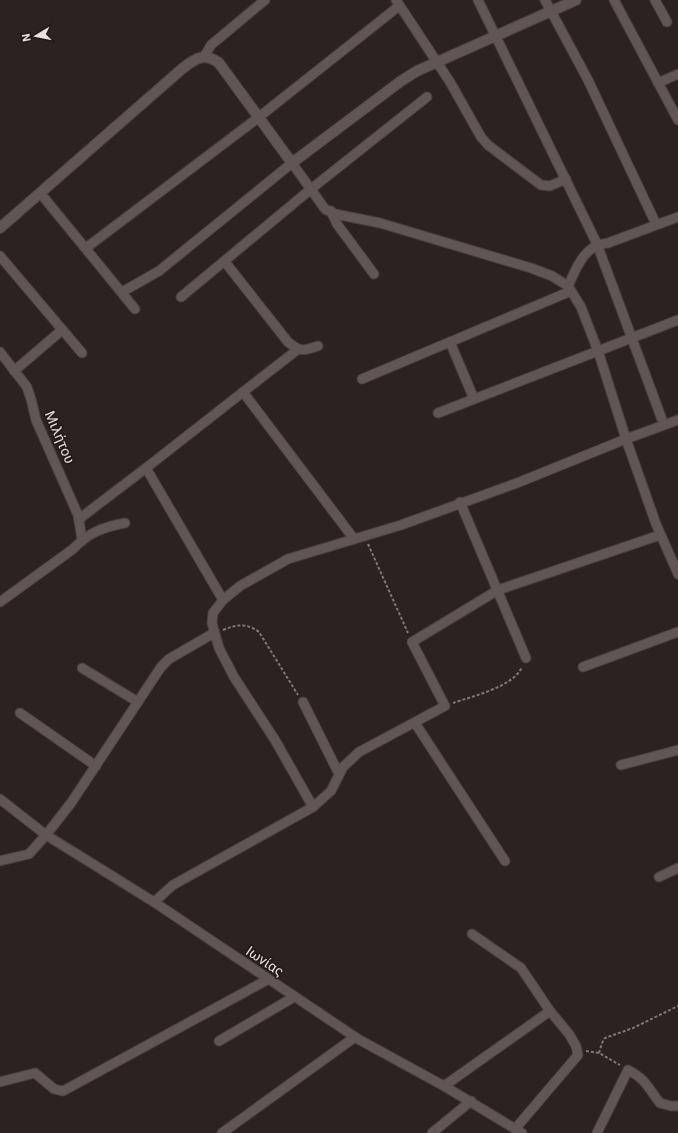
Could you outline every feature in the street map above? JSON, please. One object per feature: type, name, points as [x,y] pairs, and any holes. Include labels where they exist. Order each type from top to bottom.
[{"type":"street","points":[[0,228],[41,194],[183,68],[205,55],[211,45],[265,0]]},
{"type":"street","points":[[478,0],[598,244],[664,425]]},
{"type":"street","points":[[544,0],[588,80],[656,224]]},
{"type":"street","points":[[122,292],[159,271],[292,163],[401,81],[437,61],[576,0]]},
{"type":"street","points":[[614,0],[678,120]]},
{"type":"street","points":[[655,0],[667,22]]},
{"type":"street","points":[[86,248],[259,117],[397,3],[437,61],[478,133],[488,145],[541,185],[550,186],[566,180]]},
{"type":"street","points":[[205,55],[219,63],[325,209],[335,214],[354,216],[380,223],[531,268],[552,276],[569,289],[581,308],[598,351],[626,439],[660,535],[678,574]]},
{"type":"street","points":[[658,83],[678,74]]},
{"type":"street","points":[[181,297],[311,189],[427,97]]},
{"type":"street","points":[[41,194],[135,309]]},
{"type":"street","points":[[331,212],[337,224],[374,274]]},
{"type":"street","points":[[362,379],[569,289],[581,257],[598,244],[608,243],[678,217]]},
{"type":"street","points":[[0,256],[82,353]]},
{"type":"street","points":[[225,262],[288,342],[297,350]]},
{"type":"street","points":[[438,413],[598,351],[632,336],[678,320]]},
{"type":"street","points":[[14,371],[62,330]]},
{"type":"street","points":[[450,342],[474,399]]},
{"type":"street","points":[[79,519],[297,350],[307,350],[318,346]]},
{"type":"street","name":"Μιλήτου","points":[[0,352],[27,387],[36,420],[79,519],[82,539]]},
{"type":"street","points":[[243,392],[354,539]]},
{"type":"street","points":[[313,807],[275,740],[234,677],[219,648],[214,633],[213,614],[223,600],[240,586],[288,559],[401,525],[460,502],[518,483],[626,439],[678,420]]},
{"type":"street","points":[[146,468],[223,600]]},
{"type":"street","points":[[460,502],[526,658]]},
{"type":"street","points":[[0,602],[73,549],[82,539],[104,527],[125,523]]},
{"type":"street","points":[[154,902],[179,882],[313,807],[331,791],[339,774],[349,760],[359,752],[445,706],[412,642],[498,590],[660,535]]},
{"type":"street","points":[[583,667],[678,632]]},
{"type":"street","points":[[0,861],[29,854],[46,835],[96,766],[161,667],[169,659],[214,633]]},
{"type":"street","points":[[82,668],[138,702]]},
{"type":"street","points":[[303,702],[339,774]]},
{"type":"street","points":[[20,713],[96,766]]},
{"type":"street","points":[[415,723],[505,861]]},
{"type":"street","points":[[621,765],[678,750]]},
{"type":"street","name":"Ιωνίας","points":[[0,799],[46,835],[154,902],[267,980],[355,1037],[471,1101],[519,1131]]},
{"type":"street","points":[[659,877],[678,868]]},
{"type":"street","points":[[472,934],[521,968],[576,1046],[578,1055],[519,1131]]},
{"type":"street","points":[[0,1082],[35,1073],[54,1089],[63,1091],[267,980]]},
{"type":"street","points":[[219,1041],[294,997]]},
{"type":"street","points":[[444,1086],[550,1011]]},
{"type":"street","points":[[222,1133],[355,1037]]},
{"type":"street","points":[[597,1133],[628,1070],[648,1084],[660,1103],[678,1106]]},
{"type":"street","points":[[432,1133],[471,1101]]},
{"type":"path","points":[[364,536],[412,642]]},
{"type":"path","points":[[214,633],[242,624],[250,625],[260,632],[303,702]]},
{"type":"path","points":[[445,706],[500,686],[521,670],[526,658]]},
{"type":"path","points":[[599,1053],[602,1042],[605,1038],[632,1028],[678,1006]]},
{"type":"path","points":[[577,1052],[589,1051],[599,1053],[628,1070]]}]
